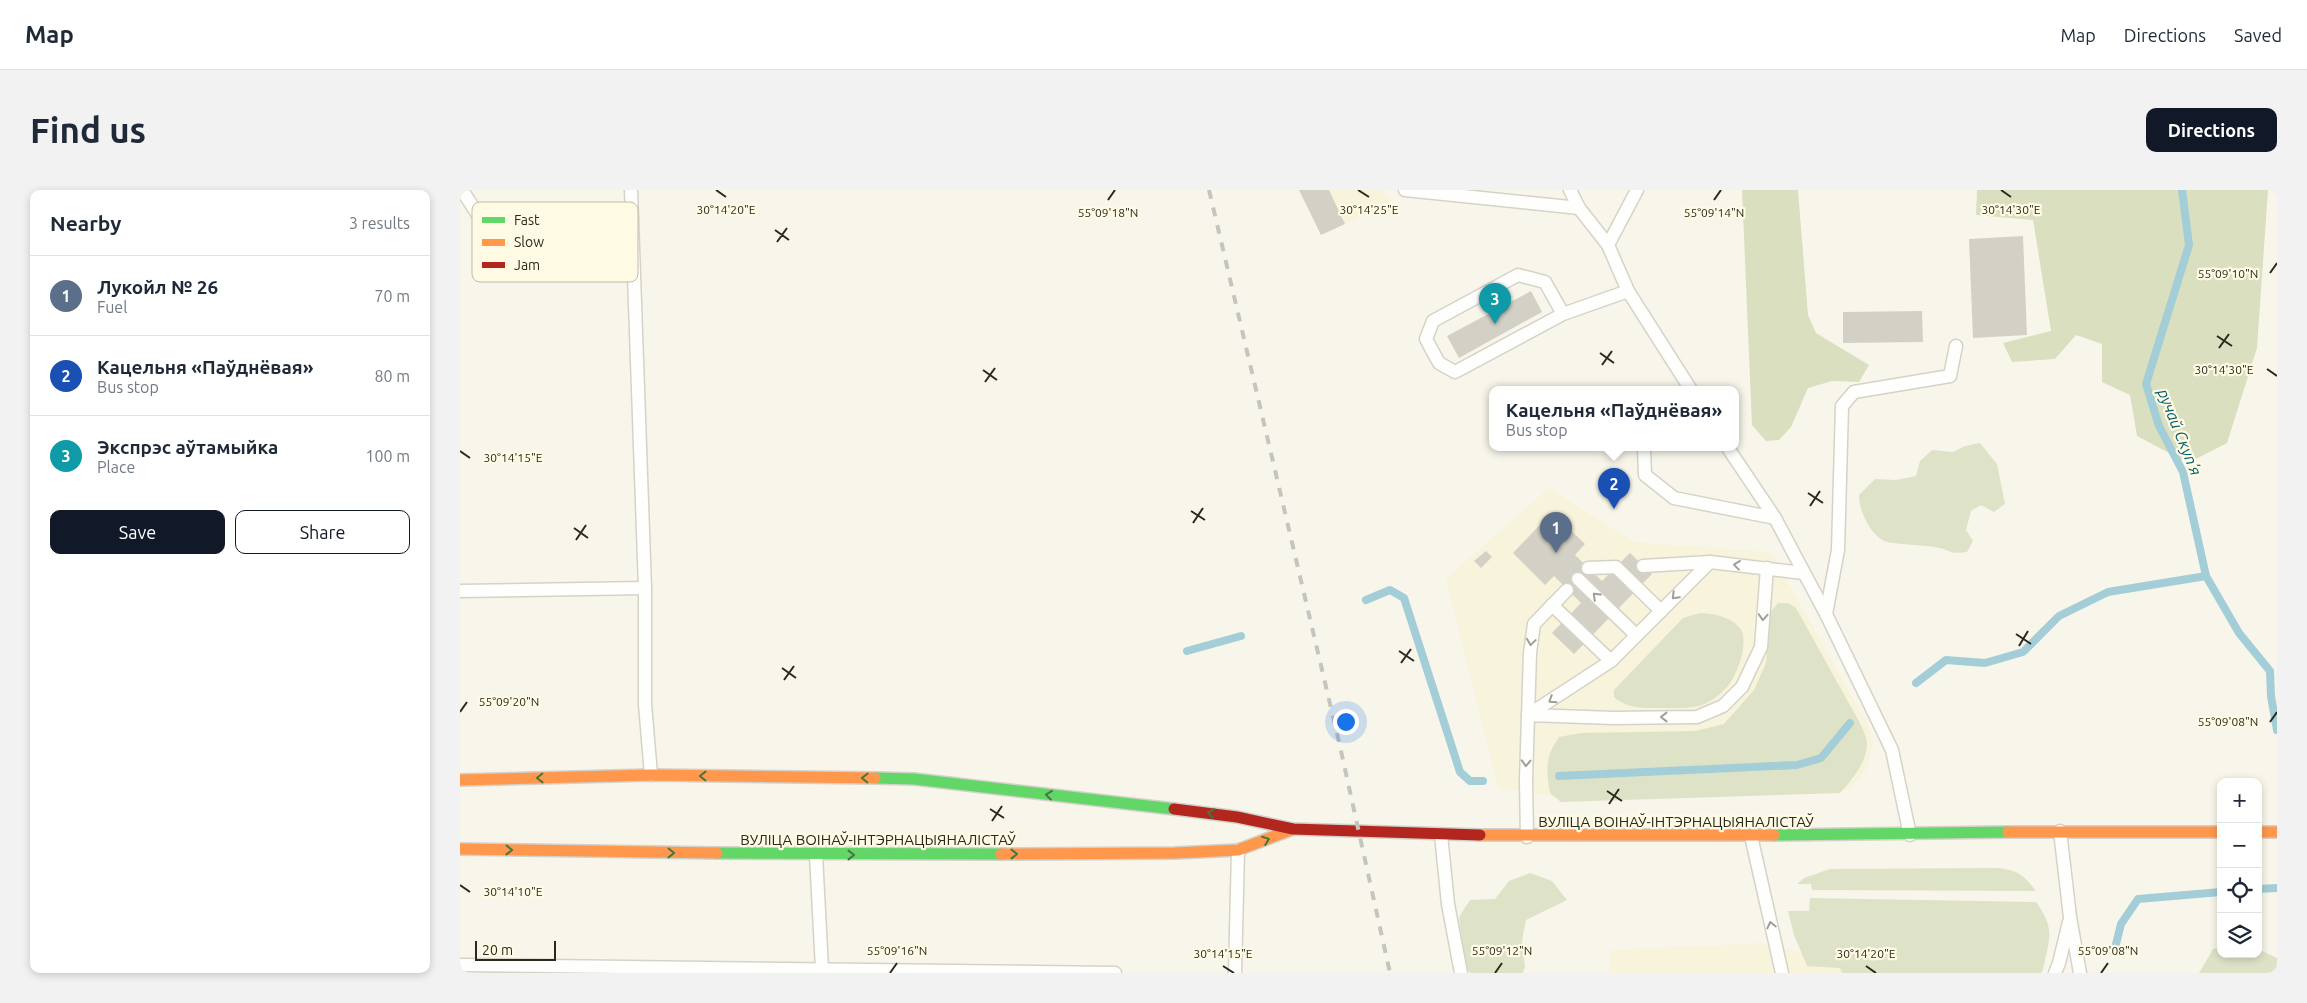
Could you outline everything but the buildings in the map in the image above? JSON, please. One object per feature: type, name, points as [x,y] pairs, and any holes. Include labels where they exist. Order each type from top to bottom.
[{"type":"main road","name":"ВУЛІЦА ВОІНАЎ-ІНТЭРНАЦЫЯНАЛІСТАЎ","points":[[460,780],[652,775],[914,779],[1238,825],[1293,830],[1440,835],[1527,837],[1910,835],[2060,831],[2217,832]]},
{"type":"main road","points":[[1238,825],[1238,850]]},
{"type":"main road","name":"ВУЛІЦА ВОІНАЎ-ІНТЭРНАЦЫЯНАЛІСТАЎ","points":[[460,849],[816,855],[1175,854],[1238,850],[1293,830]]},
{"type":"main road","points":[[2262,832],[2277,832]]},
{"type":"lane","points":[[462,190],[472,206]]},
{"type":"lane","points":[[1405,190],[1580,208]]},
{"type":"lane","points":[[1570,190],[1580,208],[1608,245],[1628,291],[1688,386]]},
{"type":"lane","points":[[1608,245],[1637,190]]},
{"type":"lane","points":[[1563,314],[1545,282],[1518,275],[1434,321],[1426,339],[1439,363],[1455,372],[1563,314],[1628,291]]},
{"type":"lane","points":[[634,282],[645,588],[645,704],[652,775]]},
{"type":"lane","points":[[1826,614],[1838,550],[1842,406],[1854,392],[1950,376],[1956,346]]},
{"type":"lane","points":[[1644,451],[1645,475],[1674,498],[1775,518]]},
{"type":"lane","points":[[1730,451],[1775,518],[1826,614],[1892,750],[1910,835]]},
{"type":"lane","points":[[1643,566],[1710,562],[1803,573]]},
{"type":"lane","points":[[1528,715],[1611,662],[1710,562]]},
{"type":"lane","points":[[1588,568],[1616,567],[1661,611]]},
{"type":"lane","points":[[1528,715],[1614,718],[1697,717],[1724,706],[1742,687],[1761,647],[1767,568]]},
{"type":"lane","points":[[1578,579],[1636,635]]},
{"type":"lane","points":[[460,591],[645,588]]},
{"type":"lane","points":[[1527,837],[1530,653],[1534,624],[1567,590]]},
{"type":"lane","points":[[1552,605],[1611,662]]},
{"type":"lane","points":[[2060,831],[2070,917],[2080,973]]},
{"type":"lane","points":[[1440,835],[1448,904],[1461,973]]},
{"type":"lane","points":[[1751,836],[1782,973]]},
{"type":"lane","points":[[1235,973],[1238,850]]},
{"type":"lane","points":[[816,855],[822,969]]},
{"type":"lane","points":[[2055,973],[2070,917]]},
{"type":"lane","points":[[460,965],[1115,973]]},
{"type":"shaded area","points":[[1299,190],[1383,190],[1392,202],[1321,235]]},
{"type":"shaded area","points":[[1549,488],[1634,542],[1771,552],[1867,723],[1873,743],[1866,770],[1849,790],[1567,798],[1498,787],[1446,579]]},
{"type":"shaded area","points":[[1760,943],[1891,973],[1609,973],[1611,950]]},
{"type":"green space","points":[[1742,190],[1798,190],[1808,315],[1816,333],[1869,365],[1859,382],[1832,381],[1808,388],[1791,427],[1779,440],[1766,441],[1752,425]]},
{"type":"green space","points":[[1977,190],[2268,190],[2257,348],[2227,443],[2188,463],[2137,436],[2130,395],[2102,382],[2102,344],[2076,335],[2055,359],[2012,362],[2003,343],[2051,331],[2033,220],[1976,215]]},
{"type":"green space","points":[[1980,443],[1997,464],[2005,504],[1994,512],[1981,505],[1971,511],[1966,530],[1973,541],[1967,552],[1956,553],[1934,547],[1887,542],[1869,527],[1863,514],[1859,495],[1875,479],[1896,480],[1916,476],[1920,461],[1932,450],[1953,452],[1965,446]]},
{"type":"green space","points":[[1778,603],[1788,603],[1796,608],[1866,737],[1866,751],[1862,764],[1840,793],[1561,802],[1550,793],[1548,777],[1549,757],[1559,737],[1581,733],[1695,731],[1724,724],[1754,690],[1766,663],[1770,613]]},
{"type":"green space","points":[[1700,613],[1726,618],[1735,623],[1742,633],[1744,640],[1741,657],[1735,675],[1724,690],[1703,705],[1683,708],[1634,707],[1614,697],[1614,690],[1683,618]]},
{"type":"green space","points":[[1998,868],[2020,874],[2036,891],[1812,890],[1811,884],[1797,884],[1804,878],[1830,869]]},
{"type":"green space","points":[[1530,873],[1552,881],[1567,900],[1526,920],[1522,941],[1525,967],[1523,973],[1471,973],[1466,969],[1459,917],[1470,900],[1495,899],[1509,881]]},
{"type":"green space","points":[[1810,898],[2036,902],[2049,927],[2049,942],[2043,970],[2041,973],[1842,973],[1840,968],[1807,966],[1794,935],[1788,911],[1809,911]]},
{"type":"green space","points":[[2217,948],[2217,958],[2262,958],[2262,951],[2277,958],[2277,973],[2199,973],[2213,949]]},
{"type":"waterway","name":"ручай Скупʼя","points":[[2182,190],[2189,245],[2146,384],[2159,426],[2183,472],[2206,576],[2239,633],[2270,671],[2271,696],[2277,730]]},
{"type":"waterway","points":[[1916,683],[1946,660],[1985,663],[2023,652],[2059,616],[2108,592],[2206,576]]},
{"type":"waterway","points":[[1366,600],[1390,590],[1404,598],[1460,772],[1470,781],[1483,781]]},
{"type":"waterway","points":[[1187,651],[1241,636]]},
{"type":"waterway","points":[[1559,776],[1797,765],[1821,758],[1850,723]]},
{"type":"waterway","points":[[2262,889],[2277,888]]},
{"type":"waterway","points":[[2114,952],[2121,924],[2138,899],[2217,892]]},
{"type":"railway","points":[[1209,190],[1339,742],[1390,973]]},
{"type":"traffic: fast","points":[[875,778],[914,779],[1174,809]]},
{"type":"traffic: fast","points":[[1774,835],[2008,832]]},
{"type":"traffic: fast","points":[[717,853],[1001,854]]},
{"type":"traffic: slow","points":[[460,780],[651,775],[875,778]]},
{"type":"traffic: slow","points":[[1001,854],[1175,853],[1238,850],[1293,829]]},
{"type":"traffic: slow","points":[[2008,832],[2217,832]]},
{"type":"traffic: slow","points":[[2262,832],[2277,832]]},
{"type":"traffic: slow","points":[[1480,835],[1774,835]]},
{"type":"traffic: slow","points":[[460,849],[717,853]]},
{"type":"traffic: jam","points":[[1174,809],[1237,817],[1293,829],[1480,835]]},
{"type":"place","name":"Экспрэс аўтамыйка","points":[[1495,324]]},
{"type":"place","name":"Кацельня «Паўднёвая»","points":[[1614,509]]},
{"type":"place","name":"Лукойл № 26","points":[[1556,553]]}]
